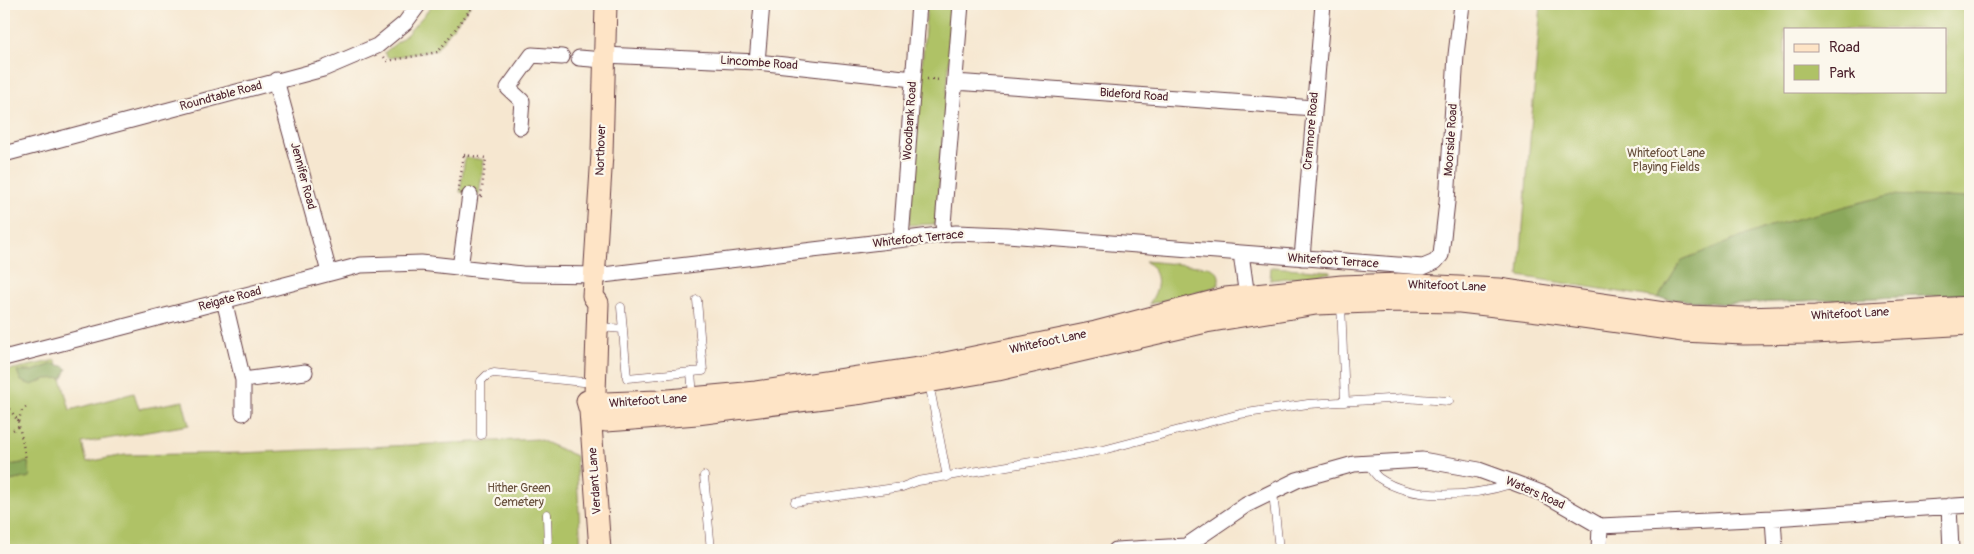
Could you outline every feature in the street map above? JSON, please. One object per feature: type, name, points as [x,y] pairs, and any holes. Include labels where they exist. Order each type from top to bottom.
[{"type":"street","name":"Roundtable Road","points":[[4,154],[323,69],[378,46],[405,23],[419,4]]},
{"type":"street","name":"Northover","points":[[590,411],[583,391],[583,382],[588,302],[593,286],[602,154],[606,4]]},
{"type":"street","points":[[756,62],[762,4]]},
{"type":"street","name":"Woodbank Road","points":[[901,239],[919,4]]},
{"type":"street","points":[[945,234],[943,224],[961,4]]},
{"type":"street","name":"Cranmore Road","points":[[1302,258],[1323,4]]},
{"type":"street","name":"Moorside Road","points":[[1424,268],[1435,262],[1441,255],[1447,202],[1456,56],[1462,4]]},
{"type":"street","points":[[520,128],[522,101],[508,88],[532,55],[562,57]]},
{"type":"street","name":"Lincombe Road","points":[[579,58],[756,62],[913,78]]},
{"type":"street","name":"Jennifer Road","points":[[276,80],[329,272]]},
{"type":"street","name":"Bideford Road","points":[[955,82],[1314,108]]},
{"type":"street","points":[[460,268],[470,195]]},
{"type":"street","name":"Whitefoot Terrace","points":[[593,286],[901,239],[956,233],[1007,235],[1424,268]]},
{"type":"street","points":[[1242,254],[1248,305]]},
{"type":"street","name":"Reigate Road","points":[[4,358],[361,265],[421,263],[522,274],[593,286]]},
{"type":"street","name":"Whitefoot Lane","points":[[927,375],[789,404],[697,414],[606,421],[590,411],[605,403],[694,398],[927,375],[998,370],[1206,322],[1248,305],[1342,286],[1398,284],[1461,294],[1539,310],[1683,332],[1743,334],[1815,333],[1970,324]]},
{"type":"street","name":"Northover","points":[[590,411],[595,393],[598,303],[593,286]]},
{"type":"street","name":"Whitefoot Lane","points":[[1248,305],[1398,301],[1499,289],[1685,316],[1780,317],[1970,307]]},
{"type":"street","points":[[224,300],[243,380],[243,413]]},
{"type":"street","points":[[243,380],[305,372]]},
{"type":"street","name":"Verdant Lane","points":[[590,411],[600,550]]},
{"type":"street","name":"Waters Road","points":[[1116,550],[1186,548],[1246,505],[1298,480],[1354,464],[1422,460],[1479,470],[1515,483],[1560,502],[1600,526]]},
{"type":"street","points":[[1599,550],[1600,526],[1773,518],[1970,505]]},
{"type":"street","points":[[1949,506],[1951,550]]},
{"type":"street","points":[[1773,518],[1775,550]]},
{"type":"lane","points":[[620,307],[627,378],[704,371],[697,300]]},
{"type":"lane","points":[[1341,303],[1345,402]]},
{"type":"lane","points":[[597,326],[623,329]]},
{"type":"lane","points":[[691,372],[694,398]]},
{"type":"lane","points":[[481,435],[481,381],[486,375],[494,373],[583,382]]},
{"type":"lane","points":[[927,375],[948,477]]},
{"type":"lane","points":[[795,502],[902,487],[918,481],[1103,450],[1240,414],[1308,404],[1404,398],[1449,400]]},
{"type":"lane","points":[[1367,463],[1378,478],[1412,492],[1473,493],[1515,483]]},
{"type":"lane","points":[[704,476],[711,550]]},
{"type":"lane","points":[[1274,492],[1279,550]]},
{"type":"lane","points":[[548,514],[548,550]]},
{"type":"path","points":[[378,46],[386,61],[438,52],[473,6],[472,4]]},
{"type":"path","points":[[913,78],[955,82]]},
{"type":"path","points":[[464,155],[486,158],[481,196],[470,195],[458,193],[464,155]]},
{"type":"path","points":[[4,400],[20,426],[26,459]]},
{"type":"path","points":[[18,421],[26,407]]},
{"type":"path","points":[[13,430],[20,426]]},
{"type":"green space","points":[[434,4],[471,4],[436,50],[389,58],[384,53],[406,35]]},
{"type":"green space","points":[[927,4],[954,4],[936,224],[909,225]]},
{"type":"green space","name":"Whitefoot Lane Playing Fields","points":[[1541,4],[1970,4],[1970,294],[1728,304],[1658,298],[1519,276]]},
{"type":"green space","points":[[465,157],[484,160],[479,195],[460,192]]},
{"type":"green space","points":[[1889,195],[1970,198],[1970,294],[1728,304],[1658,298],[1682,260],[1770,226]]},
{"type":"green space","points":[[1145,261],[1209,267],[1218,274],[1218,285],[1149,304],[1158,281],[1154,270]]},
{"type":"green space","points":[[1271,267],[1331,271],[1330,273],[1270,280]]},
{"type":"green space","name":"Hither Green Cemetery","points":[[56,360],[70,410],[134,393],[139,409],[183,401],[189,425],[82,443],[87,462],[125,455],[242,453],[538,439],[576,456],[581,550],[4,550],[4,482],[30,477],[28,462],[4,466],[4,371]]},
{"type":"green space","points":[[53,364],[67,369],[63,378],[46,379],[32,385],[21,381],[17,371],[33,371]]},
{"type":"green space","points":[[28,462],[30,477],[4,482],[4,466]]}]
